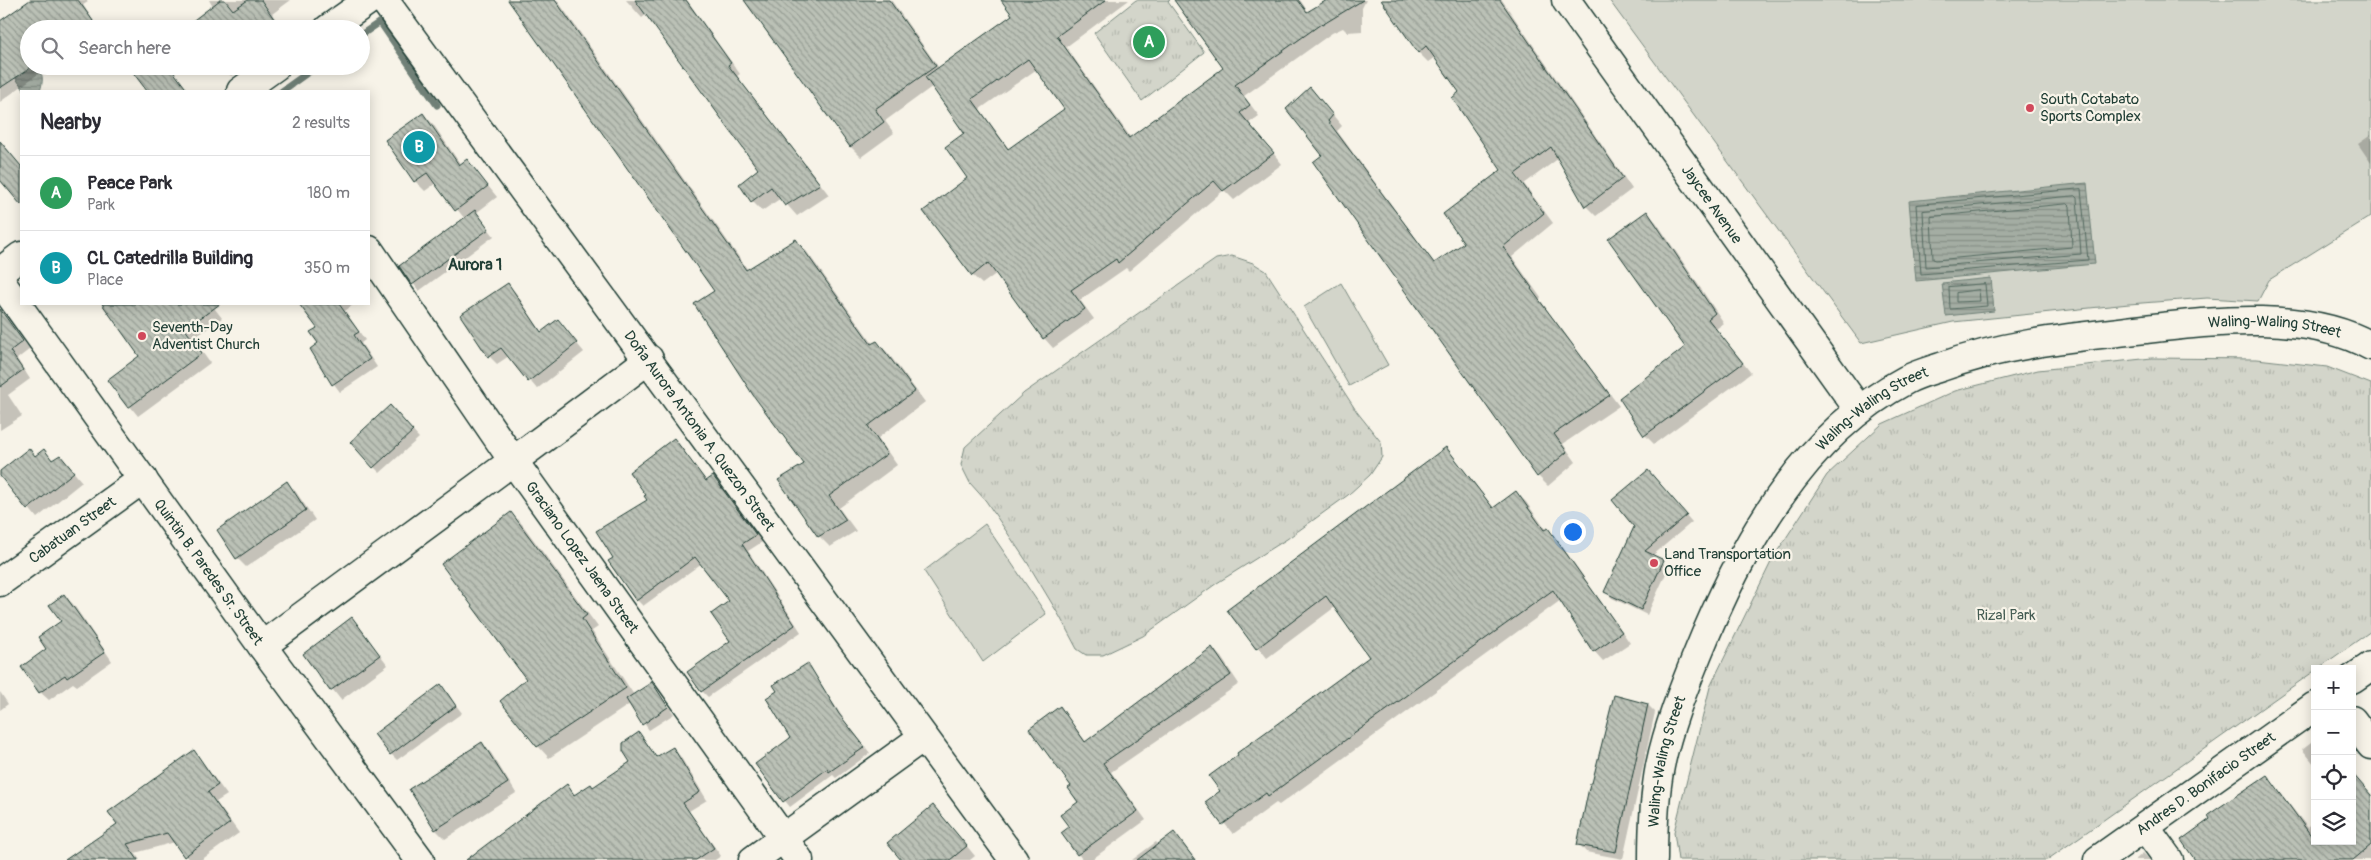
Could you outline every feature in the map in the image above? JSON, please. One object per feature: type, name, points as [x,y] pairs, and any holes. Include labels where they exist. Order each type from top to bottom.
[{"type":"street","points":[[341,20],[369,0]]},
{"type":"street","name":"Doña Aurora Antonia A. Quezon Street","points":[[384,0],[1014,860]]},
{"type":"street","name":"Jaycee Avenue","points":[[1566,0],[1859,410]]},
{"type":"street","points":[[252,88],[266,75]]},
{"type":"street","name":"Graciano Lopez Jaena Street","points":[[370,251],[514,462],[798,860]]},
{"type":"street","points":[[0,272],[20,257]]},
{"type":"street","name":"Quintin B. Paredes Sr. Street","points":[[0,281],[144,479],[262,646],[420,860]]},
{"type":"street","name":"Waling-Waling Street","points":[[1653,860],[1652,828],[1660,766],[1678,702],[1721,596],[1766,516],[1812,456],[1859,410],[1908,379],[1966,358],[2029,344],[2092,335],[2211,321],[2251,319],[2311,327],[2358,339],[2371,346]]},
{"type":"street","points":[[262,646],[442,512],[514,462],[649,360]]},
{"type":"street","name":"Cabatuan Street","points":[[0,582],[144,479]]},
{"type":"street","points":[[2356,676],[2371,666]]},
{"type":"street","name":"Andres D. Bonifacio Street","points":[[2098,860],[2311,709]]},
{"type":"street","points":[[2356,725],[2371,745]]},
{"type":"street","points":[[753,860],[923,737]]},
{"type":"street","points":[[2145,827],[2169,860]]},
{"type":"green space","points":[[1136,0],[1170,0],[1168,2],[1204,52],[1142,101],[1094,33]]},
{"type":"green space","name":"South Cotabato Sports Complex","points":[[1609,0],[2371,0],[2371,216],[2269,280],[2258,301],[2207,298],[1953,322],[1861,343]]},
{"type":"green space","points":[[1232,256],[1253,263],[1266,271],[1357,412],[1381,442],[1382,457],[1370,475],[1348,495],[1287,539],[1217,583],[1143,636],[1103,655],[1086,655],[1077,649],[1027,562],[986,501],[970,483],[961,465],[965,447],[1024,393],[1216,259]]},
{"type":"green space","points":[[1341,283],[1388,365],[1349,386],[1304,307]]},
{"type":"green space","name":"Rizal Park","points":[[2152,358],[2257,359],[2327,367],[2371,384],[2371,631],[2323,665],[2311,665],[2311,673],[2047,860],[1678,860],[1674,832],[1710,687],[1773,558],[1827,475],[1882,424],[1955,391],[2038,370]]},
{"type":"green space","points":[[985,524],[1046,614],[983,662],[924,571]]},
{"type":"water","points":[[6,64],[20,65],[20,75],[42,75],[40,90],[24,90]]},
{"type":"water","points":[[2087,183],[2095,264],[1916,281],[1909,201]]},
{"type":"water","points":[[1991,278],[1994,311],[1946,316],[1942,283]]},
{"type":"building","points":[[30,0],[78,0],[92,20],[20,20],[20,75],[0,88],[0,21]]},
{"type":"building","points":[[220,0],[225,0],[233,10],[248,0],[261,0],[275,20],[194,20]]},
{"type":"building","points":[[508,0],[555,0],[746,270],[796,239],[871,344],[877,341],[915,391],[868,426],[887,454],[829,496],[846,520],[818,537],[778,480],[804,464],[753,395],[694,304],[714,291]]},
{"type":"building","points":[[635,0],[686,0],[731,63],[728,65],[820,184],[785,206],[771,187],[751,202],[739,184],[758,169]]},
{"type":"building","points":[[744,0],[889,0],[936,66],[875,109],[884,122],[850,147]]},
{"type":"building","points":[[1001,0],[1106,0],[1057,36],[1129,138],[1223,68],[1174,0],[1298,0],[1307,12],[1327,0],[1363,0],[1321,24],[1235,85],[1250,105],[1240,113],[1274,153],[1223,191],[1214,181],[1118,263],[1116,259],[1071,290],[1085,309],[1043,339],[988,263],[972,276],[923,211],[967,178],[945,147],[964,133],[925,77],[1012,15]],"holes":[[[1028,59],[1064,109],[1008,149],[972,99]]]},
{"type":"building","points":[[1381,0],[1500,0],[1623,178],[1585,207],[1551,147],[1515,174],[1544,213],[1503,247],[1531,289],[1610,395],[1554,434],[1567,452],[1537,477],[1313,162],[1322,155],[1286,109],[1310,87],[1333,115],[1328,121],[1434,263],[1464,243],[1443,214],[1501,170],[1452,98],[1459,92],[1426,46],[1418,53]]},
{"type":"building","points":[[135,75],[176,75],[187,90],[146,90]]},
{"type":"building","points":[[423,113],[459,165],[467,159],[488,186],[455,211],[427,173],[414,182],[385,140]]},
{"type":"building","points":[[0,141],[20,165],[20,204],[0,180]]},
{"type":"building","points":[[475,210],[489,229],[412,285],[399,266]]},
{"type":"building","points":[[1647,211],[1715,313],[1708,319],[1743,363],[1644,436],[1619,398],[1685,347],[1608,239]]},
{"type":"building","points":[[508,283],[541,332],[558,319],[577,343],[528,382],[501,348],[488,357],[460,315]]},
{"type":"building","points":[[103,305],[219,305],[185,329],[202,353],[128,408],[107,380],[139,356]]},
{"type":"building","points":[[300,305],[340,305],[359,332],[354,335],[370,359],[332,385],[310,349],[318,343],[310,332],[317,328]]},
{"type":"building","points":[[0,309],[23,341],[10,351],[23,370],[0,387]]},
{"type":"building","points":[[390,405],[413,431],[373,468],[350,442]]},
{"type":"building","points":[[674,438],[706,481],[713,476],[756,535],[742,544],[795,625],[701,692],[687,672],[730,641],[711,614],[729,601],[695,557],[636,601],[608,561],[613,558],[596,531],[647,500],[644,496],[646,495],[629,472]]},
{"type":"building","points":[[1446,447],[1493,508],[1516,491],[1544,530],[1548,528],[1622,632],[1593,652],[1553,590],[1268,796],[1266,793],[1222,825],[1205,802],[1220,791],[1209,776],[1238,755],[1237,753],[1369,657],[1326,596],[1256,649],[1227,610]]},
{"type":"building","points":[[29,448],[35,456],[44,449],[52,460],[60,455],[74,472],[27,510],[0,476],[0,471]]},
{"type":"building","points":[[1648,470],[1687,515],[1645,551],[1664,560],[1641,610],[1604,592],[1634,527],[1612,500]]},
{"type":"building","points":[[287,481],[306,510],[236,559],[217,530]]},
{"type":"building","points":[[511,512],[587,615],[582,619],[626,688],[537,747],[500,701],[526,679],[441,564]]},
{"type":"building","points":[[64,594],[105,652],[67,678],[65,675],[39,693],[21,667],[46,649],[38,637],[61,621],[49,605]]},
{"type":"building","points":[[352,617],[380,655],[330,691],[303,654]]},
{"type":"building","points":[[1212,647],[1231,675],[1103,763],[1138,811],[1077,855],[1061,833],[1069,827],[1060,815],[1078,802],[1068,788],[1071,786],[1029,729],[1060,706],[1085,742]]},
{"type":"building","points":[[808,663],[839,714],[865,747],[829,772],[827,769],[783,802],[755,764],[790,738],[766,698],[777,691],[773,685]]},
{"type":"building","points":[[652,682],[668,707],[642,725],[626,699]]},
{"type":"building","points":[[441,684],[456,706],[390,755],[374,734]]},
{"type":"building","points":[[1614,695],[1648,704],[1616,852],[1577,845],[1590,783],[1592,783]]},
{"type":"building","points":[[639,732],[656,757],[673,747],[700,792],[683,803],[714,848],[696,860],[466,860],[567,784],[574,795],[591,784],[593,787],[630,762],[623,751],[623,743]]},
{"type":"building","points":[[482,742],[508,783],[435,830],[409,789]]},
{"type":"building","points":[[194,750],[218,785],[208,792],[230,823],[184,857],[167,833],[127,844],[138,860],[65,860],[117,824],[108,812]]},
{"type":"building","points":[[2267,775],[2311,836],[2311,845],[2356,845],[2356,778],[2371,795],[2371,845],[2353,860],[2195,860],[2181,840],[2210,819],[2208,815]]},
{"type":"building","points":[[933,805],[967,846],[950,860],[901,860],[887,843]]},
{"type":"building","points":[[1174,832],[1195,860],[1137,860]]},
{"type":"waterway","points":[[370,29],[380,22],[437,105]]},
{"type":"waterway","points":[[283,90],[304,75]]},
{"type":"place","name":"Peace Park","points":[[1149,42]]},
{"type":"place","name":"South Cotabato Sports Complex","points":[[2030,108]]},
{"type":"place","name":"CL Catedrilla Building","points":[[419,147]]},
{"type":"place","name":"Seventh-Day Adventist Church","points":[[142,336]]},
{"type":"place","name":"Land Transportation Office","points":[[1654,563]]},
{"type":"district","name":"Aurora 1","points":[[475,264]]}]
